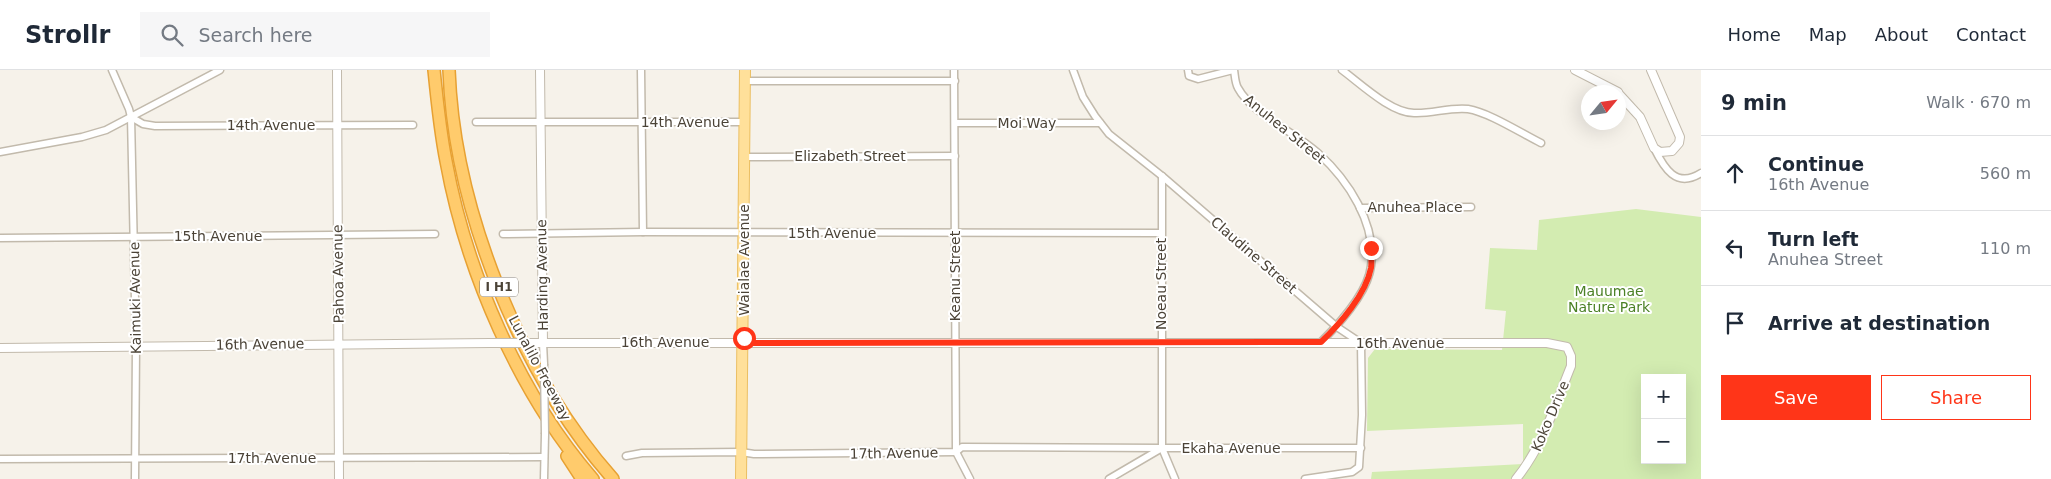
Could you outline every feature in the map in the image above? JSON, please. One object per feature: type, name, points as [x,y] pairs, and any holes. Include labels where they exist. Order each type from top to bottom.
[{"type":"highway","name":"Lunalilo Freeway","points":[[434,70],[446,161],[472,258],[513,361],[550,423],[593,479]]},
{"type":"highway","name":"Lunalilo Freeway","points":[[449,70],[452,104],[464,175],[479,232],[492,271],[529,352],[574,431],[613,479]]},
{"type":"highway","points":[[513,361],[531,397],[582,479]]},
{"type":"main road","name":"Waialae Avenue","points":[[741,479],[744,343],[745,70]]},
{"type":"street","name":"Kaimuki Avenue","points":[[112,70],[131,117],[136,346],[135,479]]},
{"type":"street","points":[[0,152],[94,134],[116,126],[220,70]]},
{"type":"street","name":"Pahoa Avenue","points":[[337,70],[339,479]]},
{"type":"street","name":"Harding Avenue","points":[[540,70],[544,479]]},
{"type":"street","points":[[641,70],[643,232]]},
{"type":"street","name":"Keanu Street","points":[[954,70],[956,452],[970,479]]},
{"type":"street","name":"Claudine Street","points":[[1073,70],[1083,97],[1109,134],[1162,176],[1337,327],[1361,343]]},
{"type":"street","points":[[1188,70],[1189,76],[1198,79],[1234,70]]},
{"type":"street","name":"Anuhea Street","points":[[1234,70],[1237,86],[1246,100],[1317,152],[1341,177],[1360,208],[1367,228],[1371,248],[1371,267],[1365,285],[1337,327],[1321,342]]},
{"type":"street","points":[[1342,70],[1389,105],[1401,110],[1413,113],[1455,108],[1469,109],[1541,143]]},
{"type":"street","points":[[1575,70],[1603,85]]},
{"type":"street","points":[[1651,70],[1680,137],[1679,143],[1672,151],[1660,152],[1654,148]]},
{"type":"street","points":[[745,81],[954,81]]},
{"type":"street","points":[[1626,102],[1640,117],[1665,170],[1677,177],[1690,178],[1701,173]]},
{"type":"street","name":"14th Avenue","points":[[131,117],[143,124],[154,126],[413,124]]},
{"type":"street","name":"14th Avenue","points":[[476,122],[745,122]]},
{"type":"street","name":"Moi Way","points":[[955,123],[1100,123]]},
{"type":"street","name":"Elizabeth Street","points":[[744,156],[955,156]]},
{"type":"street","name":"Noeau Street","points":[[1162,176],[1162,448],[1175,479]]},
{"type":"street","name":"Anuhea Place","points":[[1360,208],[1470,207]]},
{"type":"street","name":"15th Avenue","points":[[502,234],[643,232],[1161,233]]},
{"type":"street","name":"15th Avenue","points":[[0,238],[435,234]]},
{"type":"street","name":"16th Avenue","points":[[0,348],[490,343],[1321,342],[1547,343],[1567,347],[1567,349]]},
{"type":"street","points":[[1305,479],[1352,472],[1359,467],[1361,448],[1361,343]]},
{"type":"street","name":"Koko Drive","points":[[1516,479],[1530,462],[1538,448],[1571,366],[1571,356],[1567,349]]},
{"type":"street","name":"17th Avenue","points":[[626,456],[642,453],[956,452],[962,448],[1162,448]]},
{"type":"street","name":"Ekaha Avenue","points":[[1109,479],[1162,448],[1361,448]]},
{"type":"street","name":"17th Avenue","points":[[0,459],[544,457]]},
{"type":"green space","name":"Mauumae Nature Park","points":[[1636,209],[1701,217],[1701,479],[1371,479],[1372,472],[1523,464],[1523,424],[1367,431],[1368,358],[1375,349],[1502,350],[1506,311],[1485,309],[1490,248],[1537,250],[1539,220]]},
{"type":"route","points":[[744,338],[744,343],[1321,342],[1337,327],[1365,285],[1371,267],[1371,248]]}]
